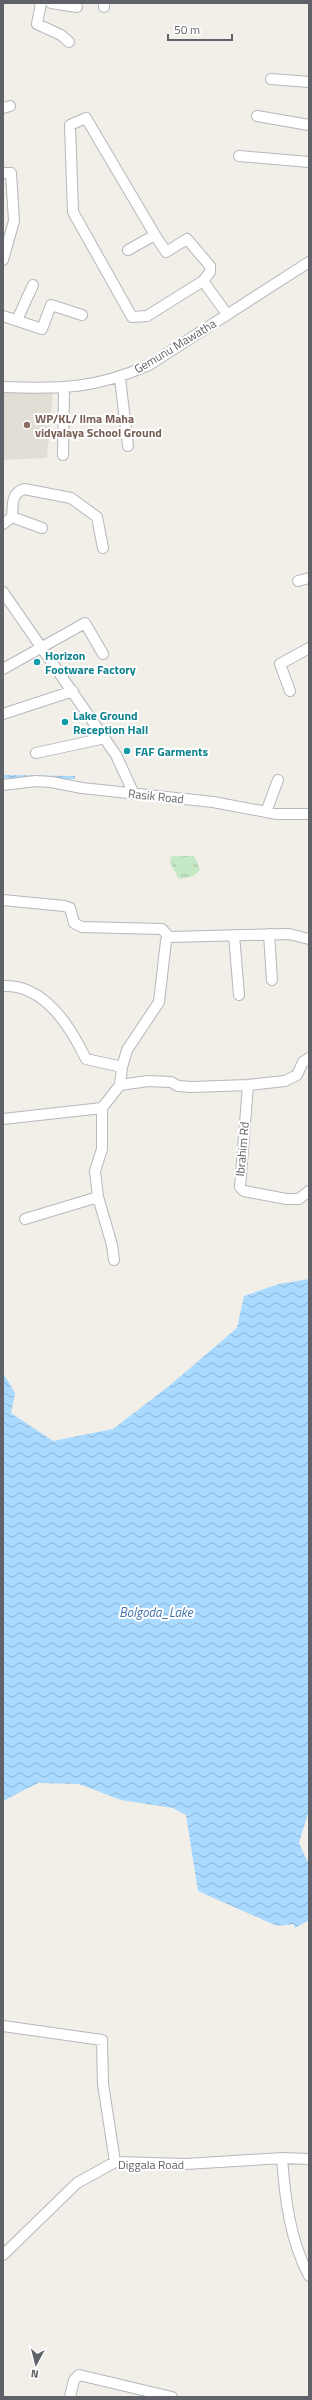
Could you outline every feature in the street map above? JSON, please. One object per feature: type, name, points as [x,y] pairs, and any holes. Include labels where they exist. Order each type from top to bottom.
[{"type":"street","points":[[41,3],[37,24],[61,36],[69,42]]},
{"type":"street","points":[[51,3],[77,8]]},
{"type":"street","points":[[271,79],[309,82]]},
{"type":"street","points":[[257,116],[309,126]]},
{"type":"street","points":[[86,118],[166,252],[187,238],[210,266],[210,272],[203,282],[147,316],[132,317],[73,212],[70,125],[86,118]]},
{"type":"street","points":[[239,156],[309,162]]},
{"type":"street","points":[[3,173],[12,172],[14,221],[3,260]]},
{"type":"street","points":[[128,250],[155,235]]},
{"type":"street","name":"Gemunu Mawatha","points":[[3,387],[64,388],[120,378],[148,365],[309,262]]},
{"type":"street","points":[[203,282],[227,314]]},
{"type":"street","points":[[17,320],[33,285]]},
{"type":"street","points":[[3,316],[42,329],[51,305],[82,315]]},
{"type":"street","points":[[120,378],[128,446]]},
{"type":"street","points":[[63,455],[64,388]]},
{"type":"street","points":[[3,524],[12,517],[13,497],[18,491],[24,489],[71,498],[97,517],[102,548]]},
{"type":"street","points":[[12,517],[42,528]]},
{"type":"street","points":[[298,581],[309,578]]},
{"type":"street","points":[[3,592],[41,648],[73,690],[105,738],[116,755],[134,794]]},
{"type":"street","points":[[3,668],[85,623],[102,654]]},
{"type":"street","points":[[290,691],[280,664],[309,648]]},
{"type":"street","points":[[3,714],[73,690]]},
{"type":"street","points":[[36,753],[105,738]]},
{"type":"street","points":[[266,812],[278,780]]},
{"type":"street","name":"Rasik Road","points":[[3,785],[50,782],[134,794],[213,802],[266,812],[309,814]]},
{"type":"street","points":[[3,900],[64,906],[70,908],[74,923],[82,927],[162,929],[169,937]]},
{"type":"street","points":[[268,934],[272,980]]},
{"type":"street","points":[[169,937],[289,934],[309,939]]},
{"type":"street","points":[[234,935],[239,995]]},
{"type":"street","points":[[114,1260],[112,1245],[98,1197],[95,1171],[102,1149],[102,1108],[120,1085],[122,1067],[127,1050],[160,1002],[166,941],[169,937]]},
{"type":"street","points":[[3,986],[17,985],[48,1003],[76,1040],[86,1059],[122,1067]]},
{"type":"street","points":[[120,1085],[148,1081],[171,1082],[178,1086],[192,1087],[248,1085],[285,1081],[297,1075],[303,1062],[309,1058]]},
{"type":"street","name":"Ibrahim Rd","points":[[248,1085],[240,1188],[244,1191],[286,1199],[299,1199],[309,1191]]},
{"type":"street","points":[[3,1119],[102,1108]]},
{"type":"street","points":[[25,1219],[98,1197]]},
{"type":"street","points":[[3,2026],[102,2040],[103,2084],[115,2162]]},
{"type":"street","points":[[282,2158],[285,2195],[292,2232],[309,2276]]},
{"type":"street","name":"Diggala Road","points":[[3,2255],[77,2183],[115,2162],[186,2164],[282,2158],[309,2159]]},
{"type":"street","points":[[70,2397],[74,2380],[79,2375],[134,2393],[172,2397]]},
{"type":"shaded area","name":"WP/KL/ Ilma Maha vidyalaya School Ground","points":[[3,391],[53,392],[47,458],[3,460]]},
{"type":"green space","points":[[171,856],[194,856],[200,870],[193,876],[179,879],[170,863]]},
{"type":"water","points":[[3,775],[75,776],[75,779],[3,778]]},
{"type":"water","name":"Bolgoda_Lake","points":[[309,1279],[309,1810],[299,1843],[309,1865],[309,1920],[295,1928],[294,1924],[277,1926],[198,1891],[186,1815],[173,1808],[121,1800],[79,1784],[38,1783],[3,1801],[3,1373],[15,1393],[11,1413],[53,1441],[113,1429],[169,1386],[237,1328],[244,1296],[279,1284]]},
{"type":"place","name":"WP/KL/ Ilma Maha vidyalaya School Ground","points":[[27,425]]},
{"type":"place","name":"Horizon Footware Factory","points":[[37,662]]},
{"type":"place","name":"Lake Ground Reception Hall","points":[[65,722]]},
{"type":"place","name":"FAF Garments","points":[[127,751]]}]
